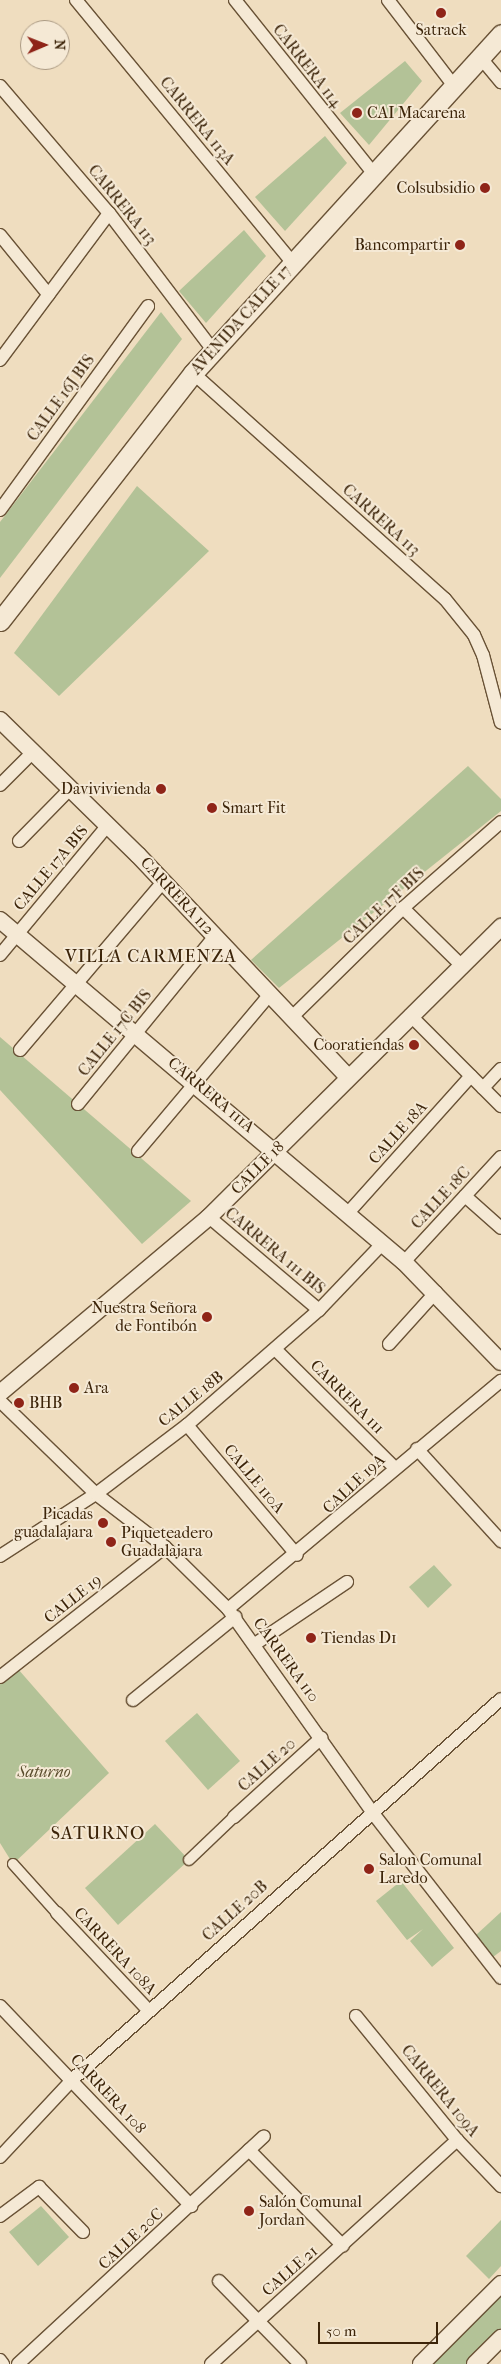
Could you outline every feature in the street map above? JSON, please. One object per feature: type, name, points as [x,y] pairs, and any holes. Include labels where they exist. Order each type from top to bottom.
[{"type":"main road","name":"AVENIDA CALLE 17","points":[[0,621],[193,373],[501,34]]},
{"type":"street","name":"CARRERA 113A","points":[[76,0],[293,263]]},
{"type":"street","name":"CARRERA 114","points":[[234,0],[374,174]]},
{"type":"street","points":[[388,0],[454,86]]},
{"type":"street","points":[[480,57],[501,82]]},
{"type":"street","name":"CARRERA 113","points":[[0,86],[109,213],[214,350]]},
{"type":"street","points":[[0,360],[109,213]]},
{"type":"street","points":[[0,235],[49,295]]},
{"type":"street","name":"CALLE 16J BIS","points":[[0,510],[148,306]]},
{"type":"street","name":"CARRERA 113","points":[[193,373],[445,600],[474,635],[501,723]]},
{"type":"street","points":[[490,684],[501,674]]},
{"type":"street","name":"CARRERA 112","points":[[0,720],[164,882],[348,1077]]},
{"type":"street","points":[[0,785],[33,752]]},
{"type":"street","points":[[20,841],[70,789]]},
{"type":"street","name":"CALLE 17F BIS","points":[[292,1017],[404,908],[501,822]]},
{"type":"street","name":"CALLE 17A BIS","points":[[0,955],[108,825]]},
{"type":"street","points":[[20,1050],[164,882]]},
{"type":"street","points":[[404,908],[461,965]]},
{"type":"street","name":"CARRERA 111A","points":[[0,920],[78,982],[383,1243],[436,1292],[501,1362]]},
{"type":"street","name":"CALLE 18","points":[[0,1393],[210,1217],[410,1015],[501,927]]},
{"type":"street","name":"CALLE 17C BIS","points":[[78,1104],[215,936]]},
{"type":"street","points":[[138,1151],[270,994]]},
{"type":"street","points":[[410,1015],[501,1106]]},
{"type":"street","points":[[483,1088],[501,1069]]},
{"type":"street","name":"CALLE 18A","points":[[348,1213],[471,1076]]},
{"type":"street","name":"CALLE 18C","points":[[404,1262],[501,1157]]},
{"type":"street","points":[[465,1196],[501,1228]]},
{"type":"street","name":"CARRERA 111 BIS","points":[[210,1217],[319,1310]]},
{"type":"street","name":"CALLE 18B","points":[[0,1556],[96,1494],[187,1425],[276,1350],[319,1310],[383,1243]]},
{"type":"street","points":[[389,1344],[436,1292]]},
{"type":"street","name":"CARRERA 111","points":[[276,1350],[395,1468]]},
{"type":"street","name":"CALLE 19A","points":[[133,1700],[395,1468],[501,1381]]},
{"type":"street","name":"CARRERA 110","points":[[0,1401],[96,1494],[165,1547],[231,1613],[322,1738],[372,1812],[501,1978]]},
{"type":"street","name":"CALLE 110A","points":[[187,1425],[297,1555]]},
{"type":"street","points":[[417,1449],[501,1541]]},
{"type":"street","name":"CALLE 19","points":[[0,1677],[165,1547]]},
{"type":"street","points":[[255,1644],[348,1582]]},
{"type":"street","name":"CALLE 20B","points":[[0,2157],[73,2079],[501,1699]]},
{"type":"street","name":"CALLE 20","points":[[234,1816],[322,1738]]},
{"type":"street","points":[[189,1860],[234,1816]]},
{"type":"street","points":[[13,1864],[57,1913]]},
{"type":"street","name":"CARRERA 108A","points":[[57,1913],[149,2011]]},
{"type":"street","name":"CARRERA 108","points":[[0,2006],[73,2079],[191,2206]]},
{"type":"street","name":"CARRERA 109A","points":[[356,2016],[457,2140],[501,2186]]},
{"type":"street","name":"CALLE 20C","points":[[18,2364],[191,2206],[264,2136]]},
{"type":"street","name":"CALLE 21","points":[[211,2364],[343,2246],[457,2140]]},
{"type":"street","points":[[249,2150],[343,2246]]},
{"type":"street","points":[[0,2216],[39,2187],[83,2232]]},
{"type":"street","points":[[219,2281],[300,2364]]},
{"type":"street","points":[[420,2364],[501,2284]]},
{"type":"street","points":[[475,2364],[501,2338]]},
{"type":"street","points":[[0,2360],[3,2364]]},
{"type":"green space","points":[[405,61],[422,81],[369,145],[340,113]]},
{"type":"green space","points":[[325,136],[347,163],[285,231],[255,197]]},
{"type":"green space","points":[[244,230],[266,256],[206,323],[179,291]]},
{"type":"green space","points":[[161,312],[182,339],[0,578],[0,522]]},
{"type":"green space","points":[[137,486],[209,551],[59,696],[14,653]]},
{"type":"green space","points":[[468,766],[501,799],[501,811],[279,988],[251,960]]},
{"type":"green space","points":[[0,1037],[191,1201],[142,1244],[0,1090]]},
{"type":"green space","points":[[434,1565],[452,1585],[428,1608],[409,1587]]},
{"type":"green space","name":"Saturno","points":[[18,1669],[109,1773],[13,1864],[0,1843],[0,1684]]},
{"type":"green space","points":[[197,1713],[240,1761],[208,1790],[165,1741]]},
{"type":"green space","points":[[155,1824],[189,1860],[118,1925],[85,1888]]},
{"type":"green space","points":[[401,1881],[454,1948],[432,1967],[410,1941],[423,1929],[407,1940],[376,1901]]},
{"type":"green space","points":[[501,1912],[501,1951],[493,1957],[476,1935]]},
{"type":"green space","points":[[41,2206],[69,2237],[38,2266],[9,2232]]},
{"type":"green space","points":[[501,2220],[501,2266],[489,2279],[466,2256]]},
{"type":"green space","points":[[501,2292],[501,2328],[466,2364],[430,2364]]},
{"type":"place","name":"Satrack","points":[[441,13]]},
{"type":"place","name":"CAI Macarena","points":[[357,113]]},
{"type":"place","name":"Colsubsidio","points":[[485,188]]},
{"type":"place","name":"Bancompartir","points":[[460,245]]},
{"type":"place","name":"Davivivienda","points":[[161,789]]},
{"type":"place","name":"Smart Fit","points":[[212,808]]},
{"type":"place","name":"Cooratiendas","points":[[414,1045]]},
{"type":"place","name":"Nuestra Señora de Fontibón","points":[[207,1317]]},
{"type":"place","name":"Ara","points":[[74,1388]]},
{"type":"place","name":"BHB","points":[[19,1403]]},
{"type":"place","name":"Picadas guadalajara","points":[[103,1523]]},
{"type":"place","name":"Piqueteadero Guadalajara","points":[[111,1542]]},
{"type":"place","name":"Tiendas D1","points":[[311,1638]]},
{"type":"place","name":"Salon Comunal Laredo","points":[[369,1869]]},
{"type":"place","name":"Salón Comunal Jordan","points":[[249,2211]]},
{"type":"district","name":"VILLA CARMENZA","points":[[151,957]]},
{"type":"district","name":"SATURNO","points":[[98,1834]]}]
